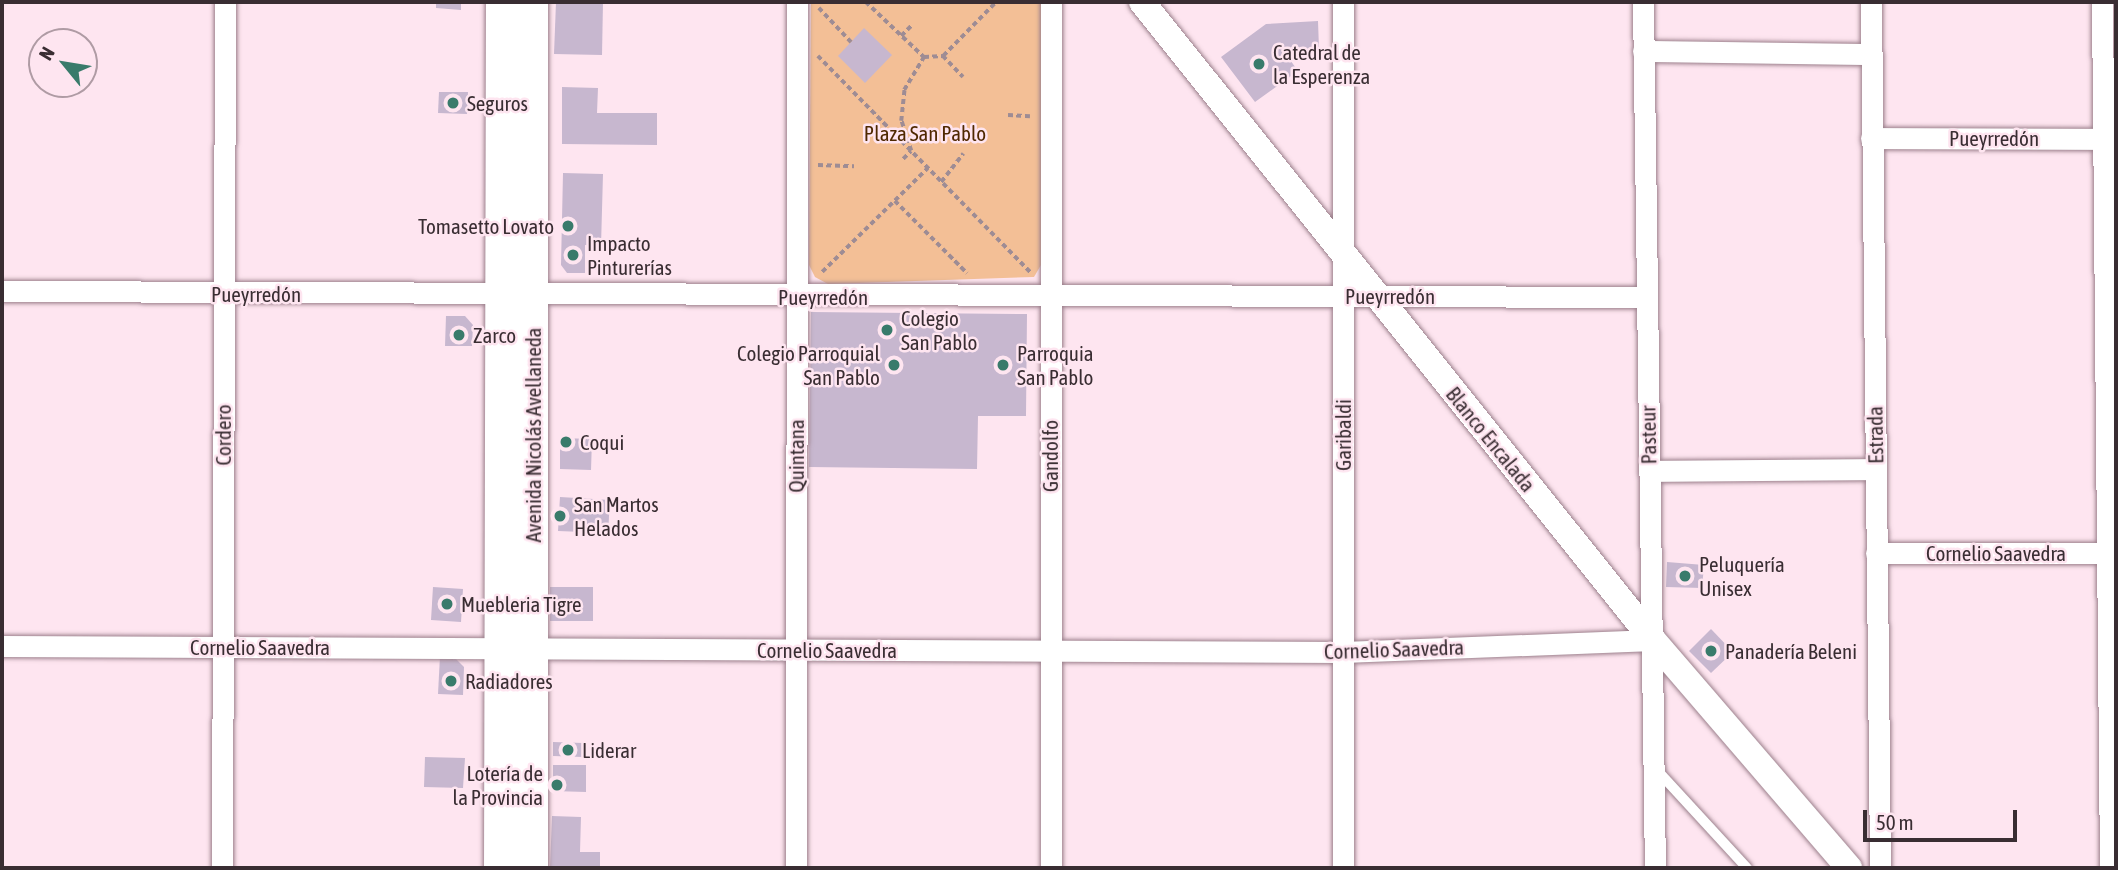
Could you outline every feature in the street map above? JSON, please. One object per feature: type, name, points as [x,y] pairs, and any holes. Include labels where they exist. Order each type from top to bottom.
[{"type":"main road","name":"Avenida Nicolás Avellaneda","points":[[500,868],[502,2]]},
{"type":"main road","name":"Avenida Nicolás Avellaneda","points":[[532,2],[532,868]]},
{"type":"street","name":"Cordero","points":[[222,868],[225,2]]},
{"type":"street","name":"Quintana","points":[[796,868],[797,2]]},
{"type":"street","name":"Gandolfo","points":[[1051,2],[1051,868]]},
{"type":"street","name":"Blanco Encalada","points":[[1142,2],[1653,640],[1849,868]]},
{"type":"street","name":"Garibaldi","points":[[1343,2],[1343,868]]},
{"type":"street","name":"Pasteur","points":[[1643,2],[1655,868]]},
{"type":"street","name":"Estrada","points":[[1871,2],[1880,868]]},
{"type":"street","points":[[2102,2],[2109,139],[2110,868]]},
{"type":"street","points":[[1643,51],[1871,54]]},
{"type":"street","name":"Pueyrredón","points":[[1871,138],[2109,139]]},
{"type":"street","name":"Pueyrredón","points":[[2,292],[796,298],[1052,295],[1645,297]]},
{"type":"street","points":[[1649,471],[1875,469]]},
{"type":"street","name":"Cornelio Saavedra","points":[[1876,554],[2110,553]]},
{"type":"street","name":"Cornelio Saavedra","points":[[2,646],[1343,652],[1653,640]]},
{"type":"lane","points":[[1654,766],[1747,868]]},
{"type":"path","points":[[812,2],[851,42]]},
{"type":"path","points":[[866,2],[924,57],[943,56],[996,2]]},
{"type":"path","points":[[901,36],[911,26]]},
{"type":"path","points":[[797,34],[1052,295]]},
{"type":"path","points":[[943,56],[963,77]]},
{"type":"path","points":[[911,151],[901,105],[924,57]]},
{"type":"path","points":[[903,159],[911,151]]},
{"type":"path","points":[[941,182],[963,154]]},
{"type":"path","points":[[797,165],[855,166]]},
{"type":"path","points":[[796,298],[928,168]]},
{"type":"path","points":[[895,201],[963,267],[980,296]]},
{"type":"green space","name":"Plaza San Pablo","points":[[811,2],[1042,2],[1041,265],[1034,277],[828,284],[815,277],[809,265]]},
{"type":"building","points":[[436,2],[461,2],[461,10],[436,8]]},
{"type":"building","points":[[556,2],[603,2],[602,55],[554,54]]},
{"type":"building","name":"Catedral de la Esperenza","points":[[1318,21],[1319,49],[1283,50],[1298,71],[1255,102],[1221,57],[1266,24]]},
{"type":"building","points":[[864,28],[892,55],[865,83],[838,56]]},
{"type":"building","points":[[562,87],[598,88],[597,113],[657,113],[657,145],[562,144]]},
{"type":"building","name":"Seguros","points":[[439,92],[468,92],[467,114],[438,113]]},
{"type":"building","points":[[563,173],[603,174],[601,246],[585,245],[585,273],[567,273],[561,265]]},
{"type":"building","name":"Colegio Parroquial San Pablo","points":[[811,312],[1027,314],[1026,416],[978,416],[977,469],[809,467]]},
{"type":"building","name":"Zarco","points":[[446,316],[465,316],[473,325],[472,346],[445,346]]},
{"type":"building","points":[[560,438],[592,439],[591,470],[560,469]]},
{"type":"building","points":[[560,497],[610,500],[608,533],[558,531]]},
{"type":"building","name":"Peluquería Unisex","points":[[1667,562],[1704,565],[1702,588],[1666,587]]},
{"type":"building","name":"Muebleria Tigre","points":[[433,587],[463,589],[461,622],[431,620]]},
{"type":"building","points":[[550,587],[593,587],[593,621],[550,621]]},
{"type":"building","name":"Panadería Beleni","points":[[1711,629],[1733,652],[1711,673],[1689,651]]},
{"type":"building","name":"Radiadores","points":[[440,656],[453,656],[464,667],[463,695],[438,694]]},
{"type":"building","name":"Liderar","points":[[553,742],[583,743],[583,757],[553,756]]},
{"type":"building","points":[[425,757],[465,758],[463,788],[424,787]]},
{"type":"building","points":[[553,765],[586,765],[586,792],[553,791]]},
{"type":"building","points":[[552,816],[581,817],[580,852],[600,852],[600,868],[550,868]]},
{"type":"place","name":"Catedral de la Esperenza","points":[[1259,64]]},
{"type":"place","name":"Seguros","points":[[453,103]]},
{"type":"place","name":"Tomasetto Lovato","points":[[568,226]]},
{"type":"place","name":"Impacto Pinturerías","points":[[573,255]]},
{"type":"place","name":"Colegio San Pablo","points":[[887,330]]},
{"type":"place","name":"Zarco","points":[[459,335]]},
{"type":"place","name":"Colegio Parroquial San Pablo","points":[[894,365]]},
{"type":"place","name":"Parroquia San Pablo","points":[[1003,365]]},
{"type":"place","name":"Coqui","points":[[566,442]]},
{"type":"place","name":"San Martos Helados","points":[[560,516]]},
{"type":"place","name":"Peluquería Unisex","points":[[1685,576]]},
{"type":"place","name":"Muebleria Tigre","points":[[447,604]]},
{"type":"place","name":"Panadería Beleni","points":[[1711,651]]},
{"type":"place","name":"Radiadores","points":[[451,681]]},
{"type":"place","name":"Liderar","points":[[568,750]]},
{"type":"place","name":"Lotería de la Provincia","points":[[557,785]]}]
